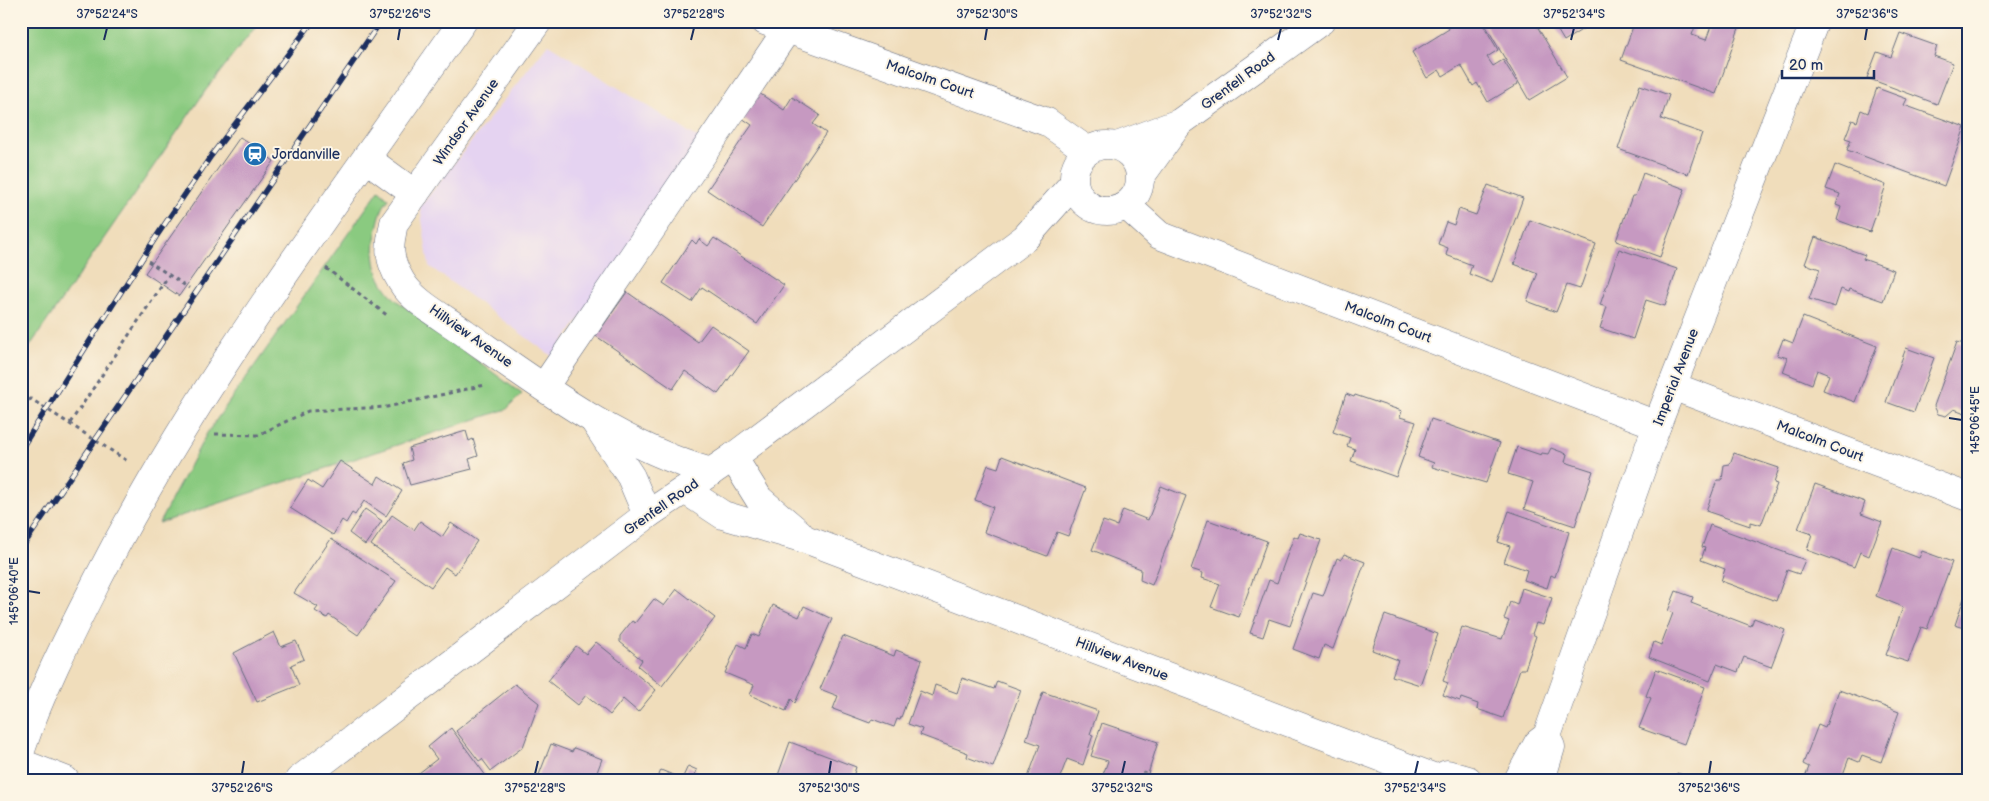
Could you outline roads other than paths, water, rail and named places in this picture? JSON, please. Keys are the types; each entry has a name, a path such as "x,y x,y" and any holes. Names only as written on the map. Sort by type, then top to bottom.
{"street":[{"path":"65,780 28,765 58,656 130,516 182,426 463,21"},
{"name":"Windsor Avenue","path":"394,223 538,21"},
{"name":"Grenfell Road","path":"1117,146 1179,123 1321,21"},
{"name":"Imperial Avenue","path":"1518,780 1538,743 1547,736 1657,425 1815,21"},
{"path":"535,381 782,24"},
{"name":"Malcolm Court","path":"782,24 1047,122 1088,151"},
{"name":"Grenfell Road","path":"1140,176 1179,123"},
{"path":"1117,146 1133,157 1138,166 1140,176 1139,187 1127,206 1110,212 1091,208 1083,202 1074,183 1077,165 1088,151 1097,147 1117,146"},
{"path":"366,159 415,194"},
{"name":"Grenfell Road","path":"300,780 648,515 722,465 1025,238 1074,183"},
{"name":"Malcolm Court","path":"1127,206 1159,235 1657,425"},
{"name":"Grenfell Road","path":"1025,238 1091,208"},
{"name":"Hillview Avenue","path":"394,223 388,251 401,281 420,300 595,422 681,464 722,465 806,539"},
{"name":"Malcolm Court","path":"1672,386 1968,496"},
{"name":"Hillview Avenue","path":"595,422 631,478 648,515"},
{"name":"Hillview Avenue","path":"685,490 723,515 806,539 1440,779 1447,774 1468,780"},
{"name":"Imperial Avenue","path":"1542,780 1551,747 1547,736"}],"railway":[{"path":"21,449 156,237 211,156 313,21"},
{"path":"21,549 381,21"}],"place":[{"name":"Jordanville","path":"255,154"}]}
